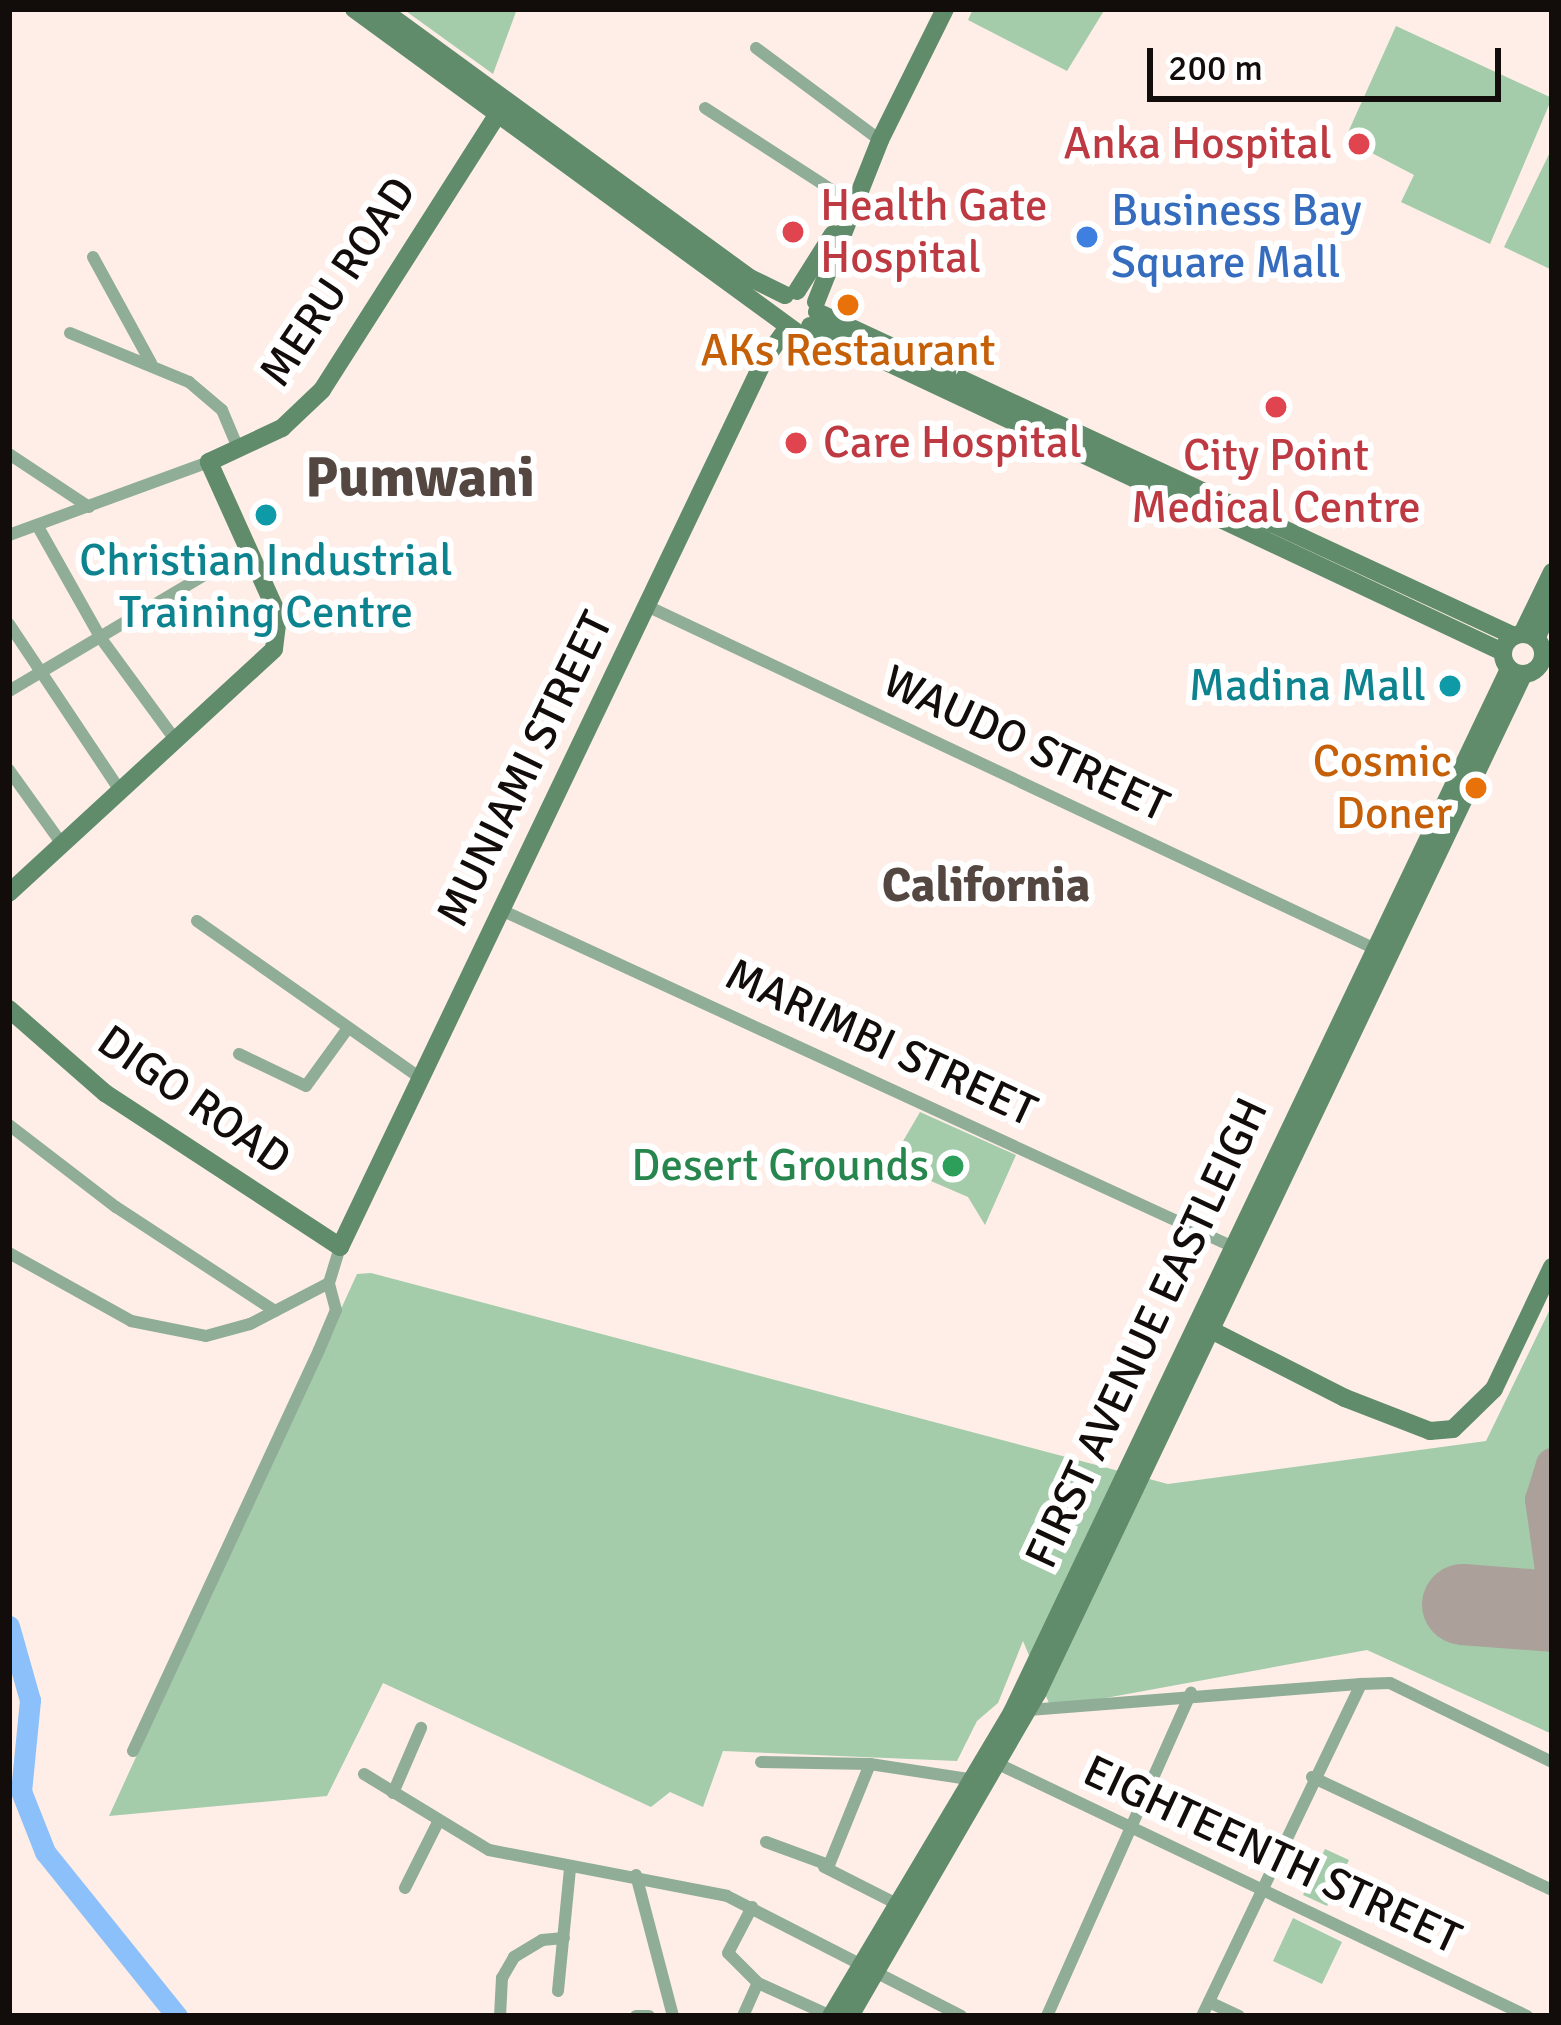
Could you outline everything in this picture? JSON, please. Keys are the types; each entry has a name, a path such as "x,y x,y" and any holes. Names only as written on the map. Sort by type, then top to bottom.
{"main road":[{"path":"354,9 783,324"},
{"path":"381,9 750,278 791,293 814,313 1150,492 1529,656"},
{"path":"814,313 852,203 945,9"},
{"name":"MERU ROAD","path":"209,462 282,428 322,390 499,112"},
{"path":"783,324 791,293 852,203"},
{"path":"783,324 814,313 1159,471 1529,656"},
{"name":"MUNIAMI STREET","path":"340,1247 783,324"},
{"path":"9,893 260,668 274,649 278,615 209,462"},
{"path":"1150,492 1159,471"},
{"path":"1529,656 1552,572"},
{"path":"1529,656 1552,605"},
{"name":"FIRST AVENUE EASTLEIGH","path":"850,2016 899,1905 975,1780 993,1762 1229,1245 1372,948 1529,656"},
{"name":"FIRST AVENUE EASTLEIGH","path":"831,2016 872,1967 993,1762 1029,1710 1529,656"},
{"name":"DIGO ROAD","path":"9,1009 163,1134 340,1247"},
{"path":"1207,1328 1345,1398 1430,1431 1453,1430 1494,1389 1552,1268"}],"street":[{"path":"756,48 880,140"},
{"path":"705,108 852,203"},
{"path":"93,257 151,363"},
{"path":"70,333 98,350 151,363 210,397 238,448"},
{"path":"9,454 89,507"},
{"name":"MERU ROAD","path":"9,535 209,462"},
{"path":"37,525 100,637 176,741"},
{"path":"9,691 248,549"},
{"name":"WAUDO STREET","path":"647,606 1372,948"},
{"path":"9,624 37,674 121,792"},
{"path":"9,770 62,844"},
{"name":"MARIMBI STREET","path":"501,910 1229,1245"},
{"path":"197,921 419,1077"},
{"path":"239,1054 306,1086 348,1028"},
{"path":"9,1125 116,1207 275,1311"},
{"path":"134,1751 328,1330 336,1310 329,1283 340,1247"},
{"path":"9,1253 166,1332 206,1336 275,1311 329,1283"},
{"path":"1029,1710 1379,1679 1552,1762"},
{"path":"1202,2016 1360,1684"},
{"path":"1047,2016 1191,1693"},
{"path":"393,1793 421,1728"},
{"path":"760,1762 870,1764 975,1780"},
{"name":"EIGHTEENTH STREET","path":"993,1762 1527,2016"},
{"path":"824,1867 870,1764"},
{"path":"364,1774 437,1824 489,1850 570,1868 683,1882 752,1907 961,2016"},
{"path":"1312,1777 1552,1890"},
{"path":"405,1888 437,1824"},
{"path":"766,1842 899,1905"},
{"path":"558,1991 570,1868"},
{"path":"636,1875 673,2016"},
{"path":"752,1907 728,1957 758,1983 831,2016"},
{"path":"500,2016 502,1978 514,1957 564,1938"},
{"path":"743,2016 758,1983"},
{"path":"1209,2002 1239,2016"},
{"path":"636,2016 649,2016"}],"green space":[{"path":"403,9 517,9 493,74"},
{"path":"973,9 1105,9 1067,71 968,20"},
{"path":"1396,26 1552,98 1490,244 1401,202 1414,175 1345,139"},
{"path":"1552,148 1552,270 1504,247"},
{"name":"Desert Grounds","path":"920,1112 1016,1155 985,1225 968,1197 910,1172 904,1184 892,1160"},
{"path":"371,1273 1168,1484 1486,1441 1552,1305 1552,1734 1367,1650 1051,1708 1023,1641 998,1703 977,1721 957,1761 723,1751 703,1807 670,1792 651,1807 383,1683 327,1796 109,1816 357,1274"},
{"path":"1325,1849 1349,1860 1327,1906 1303,1895"},
{"path":"1293,1918 1342,1942 1322,1984 1273,1961"}],"waterway":[{"path":"9,1626 30,1700 21,1791 45,1852 177,2016"}],"taxiway":[{"path":"1552,1464 1541,1499 1552,1577"}],"runway":[{"path":"1462,1604 1552,1611"}],"place":[{"name":"Anka Hospital","path":"1359,144"},
{"name":"Health Gate Hospital","path":"793,232"},
{"name":"Business Bay Square Mall","path":"1087,237"},
{"name":"AKs Restaurant","path":"848,305"},
{"name":"City Point Medical Centre","path":"1276,407"},
{"name":"Care Hospital","path":"796,443"},
{"name":"Christian Industrial Training Centre","path":"266,515"},
{"name":"Madina Mall","path":"1450,686"},
{"name":"Cosmic Doner","path":"1476,788"},
{"name":"Desert Grounds","path":"953,1166"}],"district":[{"name":"Pumwani","path":"420,478"},
{"name":"California","path":"986,886"}]}
